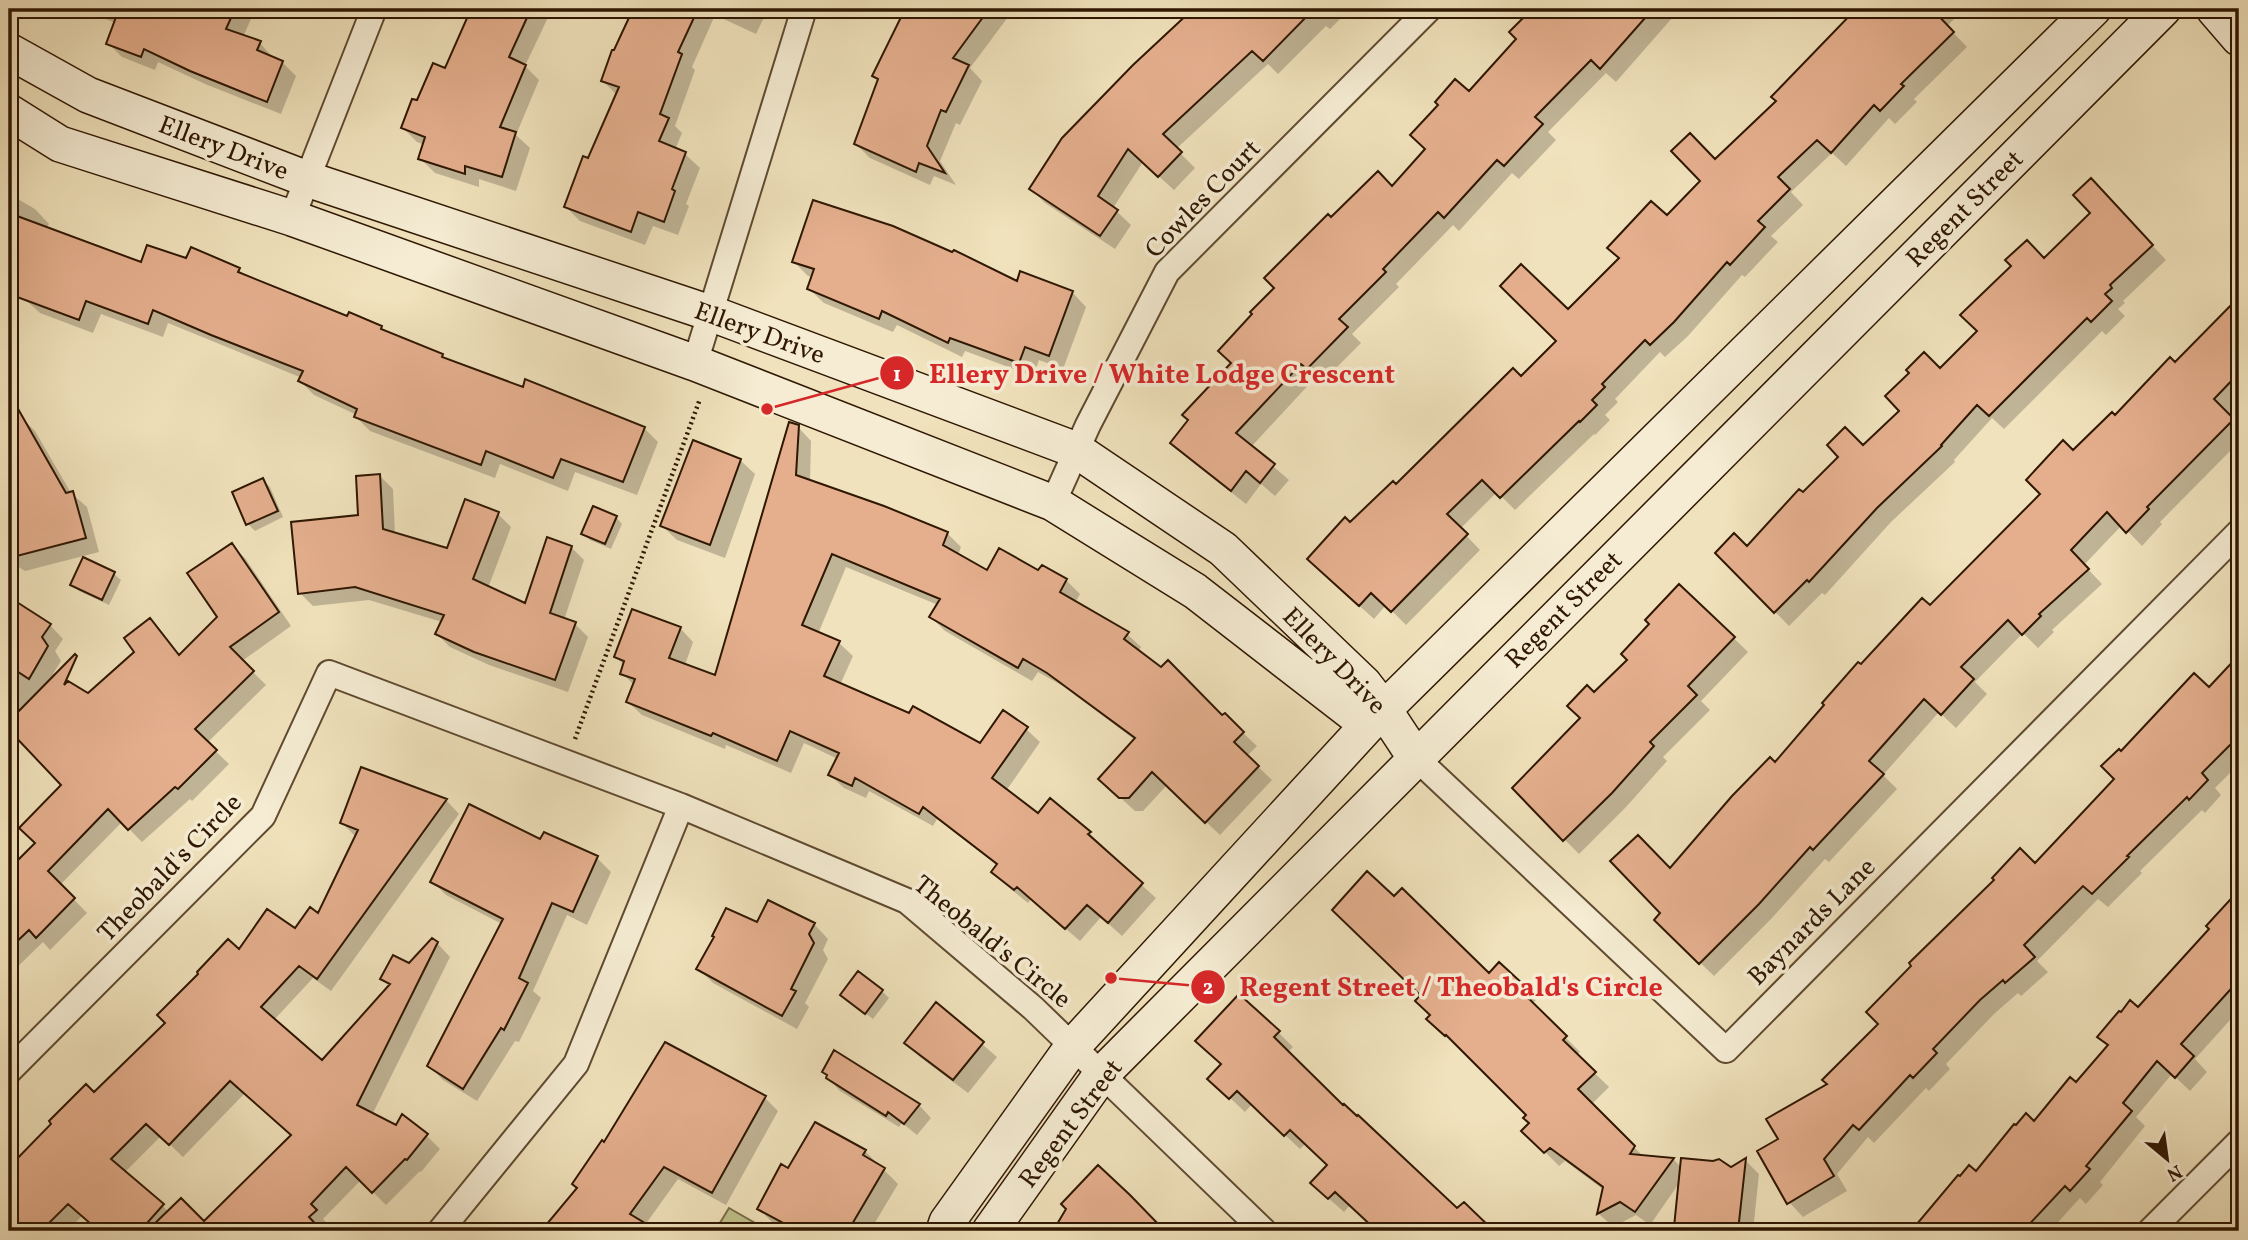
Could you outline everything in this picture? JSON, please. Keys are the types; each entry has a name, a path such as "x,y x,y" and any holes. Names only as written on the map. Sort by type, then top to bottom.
{"street":[{"path":"292,218 374,9"},
{"path":"703,366 710,313 804,9"},
{"name":"Cowles Court","path":"1053,503 1076,450 1167,272 1429,9"},
{"name":"Regent Street","path":"944,1231 947,1222 1073,1046 1376,718 2093,9"},
{"name":"Regent Street","path":"990,1231 1101,1075 2162,9"},
{"path":"2214,9 2239,38"},
{"name":"Ellery Drive","path":"9,51 88,95 307,179 710,313 1076,450 1223,549 1348,668 1376,718"},
{"name":"Ellery Drive","path":"9,113 60,144 292,218 703,366 1053,503 1195,591 1376,718 1415,757"},
{"name":"Baynards Lane","path":"1415,757 1726,1049 2239,532"},
{"name":"Theobald's Circle","path":"9,1071 263,816 329,673 681,806 907,901 1033,1009 1101,1075"},
{"path":"440,1231 576,1064 681,806"},
{"path":"1101,1075 1264,1231"},
{"path":"2150,1231 2239,1142"}],"path":[{"path":"566,763 703,366"}],"green space":[{"path":"729,1208 769,1231 715,1231"}],"building":[{"path":"119,9 235,9 226,29 261,41 257,50 283,61 267,102 144,49 141,57 106,44"},
{"path":"471,9 531,9 509,57 526,65 500,127 516,132 502,177 465,166 465,174 418,159 425,137 401,128 412,99 417,100 433,63 445,68"},
{"path":"633,9 698,9 678,52 682,54 660,114 669,118 659,141 686,152 672,189 675,191 664,222 638,212 631,232 564,207 583,156 588,158 619,87 601,81 612,50"},
{"path":"905,9 989,9 953,58 969,65 946,112 941,110 927,146 945,173 919,163 916,172 854,144 878,79 872,76"},
{"path":"1193,9 1314,9 1263,61 1252,51 1163,134 1182,152 1158,177 1128,149 1098,196 1118,210 1100,236 1029,189 1062,138 1133,65"},
{"path":"1532,9 1653,9 1600,69 1591,60 1535,117 1543,124 1504,166 1497,160 1444,218 1438,212 1383,269 1386,272 1339,319 1348,327 1307,369 1301,364 1236,433 1275,464 1260,483 1246,471 1231,491 1170,443 1188,420 1182,415 1231,363 1218,351 1274,288 1264,278 1328,214 1331,217 1378,171 1392,186 1425,149 1410,135 1438,105 1435,102 1455,79 1469,91 1516,39 1509,32"},
{"path":"1856,9 1932,9 1954,32 1901,84 1904,86 1880,111 1874,105 1831,153 1817,140 1778,177 1790,189 1758,221 1765,227 1730,265 1727,262 1674,322 1650,345 1645,340 1602,384 1605,387 1592,400 1597,405 1580,422 1500,498 1482,480 1447,514 1468,534 1391,612 1371,593 1359,606 1307,559 1345,517 1350,522 1393,481 1396,484 1513,368 1521,376 1556,341 1500,286 1521,264 1568,309 1619,258 1607,248 1651,201 1667,215 1700,181 1671,151 1690,133 1715,159 1776,101 1771,97"},
{"path":"2091,178 2153,245 2110,285 2112,288 2105,294 2112,301 2091,322 2087,318 1989,416 1977,405 1942,446 1877,508 1809,582 1807,580 1774,613 1715,553 1734,533 1747,546 1799,489 1803,492 1838,457 1827,445 1845,427 1863,445 1899,411 1885,396 1909,373 1906,370 1924,352 1940,368 1977,331 1960,315 2011,266 2005,260 2027,240 2044,258 2090,213 2073,195"},
{"path":"813,200 893,226 952,252 954,250 1017,281 1020,271 1073,291 1049,356 1025,347 1019,363 950,338 948,343 882,311 879,319 807,289 814,269 792,262"},
{"path":"9,213 141,262 147,245 186,258 191,247 240,268 238,272 347,316 349,312 382,326 381,329 443,354 442,357 523,387 525,379 645,427 623,482 561,459 553,478 486,451 481,465 354,417 357,409 298,381 303,371 153,310 148,324 86,301 79,320 9,294"},
{"path":"2239,297 2239,373 2214,399 2234,419 2147,507 2149,509 2126,533 2107,512 2071,550 2089,569 2039,614 2041,616 2022,635 2008,620 1961,667 1974,679 1941,715 1924,699 1869,761 1884,774 1813,850 1810,847 1759,904 1699,964 1654,920 1660,913 1610,861 1638,835 1670,868 1732,796 1770,757 1775,762 1858,662 1861,664 1922,598 1930,605 2040,494 2026,480 2063,440 2073,450 2112,412 2115,415 2170,357 2175,362"},
{"path":"9,393 66,493 73,491 86,538 9,558"},
{"path":"789,422 799,425 796,475 948,532 943,545 987,570 999,548 1038,570 1042,565 1067,579 1060,592 1129,632 1124,639 1161,667 1168,660 1222,715 1225,713 1244,732 1234,742 1259,766 1205,823 1152,772 1129,798 1119,798 1098,779 1135,738 1047,673 1023,659 1018,668 929,617 940,599 832,554 802,625 840,641 824,676 909,713 913,706 980,743 1003,710 1028,727 992,778 1038,813 1050,798 1091,832 1088,834 1143,883 1108,923 1087,905 1065,929 1017,887 1014,890 991,872 997,864 923,807 919,814 855,778 852,786 828,775 839,753 790,731 777,761 713,733 711,736 626,702 635,679 620,674 624,661 614,657 632,609 681,627 669,658 715,675"},
{"path":"693,440 741,459 710,545 660,526"},
{"path":"380,474 383,529 447,548 465,499 499,512 473,579 525,603 547,537 572,546 550,613 576,622 555,680 474,652 435,634 444,615 355,587 298,594 291,522 358,515 356,476"},
{"path":"263,478 278,511 246,525 232,492"},
{"path":"593,506 617,516 605,544 581,534"},
{"path":"232,543 279,612 230,647 254,671 195,729 217,750 178,789 175,787 128,830 108,809 48,871 75,898 36,938 29,930 9,949 9,869 35,843 19,828 61,785 9,730 9,721 75,654 77,656 64,685 68,681 88,693 134,652 124,638 150,618 179,655 217,617 187,573"},
{"path":"83,557 115,572 102,600 70,585"},
{"path":"1679,584 1735,637 1688,686 1697,695 1650,742 1654,746 1612,793 1563,841 1512,788 1580,718 1567,706 1587,685 1594,692 1627,660 1621,654 1649,624 1645,620"},
{"path":"9,597 51,624 42,637 48,646 29,679 9,666"},
{"path":"2239,655 2239,736 2202,773 2208,780 2189,800 2187,797 2092,894 2083,886 2024,945 2035,957 1980,1000 1933,1049 1937,1053 1913,1078 1910,1075 1859,1130 1853,1125 1824,1159 1834,1176 1787,1204 1757,1151 1778,1139 1766,1119 1827,1084 1822,1080 1878,1024 1866,1012 1911,966 1909,963 1994,880 1992,878 2020,848 2035,863 2114,779 2101,766 2119,749 2121,751 2194,673 2209,687"},
{"path":"361,767 447,799 317,979 299,966 261,1007 322,1060 390,984 380,979 393,955 409,963 432,938 438,942 357,1105 396,1125 402,1114 428,1134 407,1160 372,1193 346,1167 311,1204 317,1210 309,1217 322,1231 147,1231 181,1198 204,1221 291,1135 230,1081 169,1145 146,1124 111,1159 164,1204 140,1231 99,1231 68,1204 41,1231 9,1231 9,1167 51,1124 49,1121 86,1084 94,1092 165,1023 157,1015 228,939 239,949 267,909 295,928 310,907 318,913 358,830 340,823"},
{"path":"469,804 540,839 544,832 598,856 573,912 552,903 519,978 528,983 504,1030 501,1028 463,1089 427,1066 503,919 430,882"},
{"path":"1367,871 1394,896 1402,888 1489,973 1499,962 1523,984 1519,989 1567,1036 1563,1040 1596,1072 1578,1089 1635,1146 1630,1154 1674,1158 1635,1212 1620,1202 1597,1214 1603,1187 1550,1148 1544,1153 1521,1131 1529,1123 1523,1118 1526,1115 1446,1035 1426,1019 1430,1015 1415,1001 1420,995 1332,910"},
{"path":"2239,890 2239,980 2181,1044 2194,1056 2175,1078 2157,1061 2123,1103 2132,1111 2086,1166 2090,1169 2070,1191 2065,1186 2023,1231 1911,1231 1958,1175 1969,1165 1976,1171 2026,1113 2034,1121 2070,1077 2076,1082 2108,1045 2097,1037 2119,1011 2121,1012 2130,1000 2138,1007 2209,929 2206,926"},
{"path":"768,900 815,923 809,934 814,943 791,989 796,991 782,1016 696,969 726,908 757,922"},
{"path":"858,971 883,990 865,1014 840,995"},
{"path":"1239,994 1280,1031 1274,1037 1343,1105 1358,1115 1457,1208 1464,1202 1494,1231 1377,1231 1335,1192 1328,1199 1310,1183 1327,1165 1290,1130 1284,1136 1237,1091 1229,1099 1207,1079 1221,1064 1195,1041"},
{"path":"936,1002 984,1042 953,1080 904,1043"},
{"path":"665,1042 766,1096 712,1193 664,1167 630,1214 658,1231 541,1231 577,1188 572,1184 602,1140 604,1142"},
{"path":"834,1050 920,1104 904,1124 888,1112 886,1116 826,1078 827,1075 822,1072"},
{"path":"815,1122 866,1150 863,1155 885,1168 848,1231 798,1231 757,1209 781,1164 788,1168"},
{"path":"1681,1158 1713,1161 1719,1159 1731,1167 1746,1158 1738,1231 1696,1231 1674,1227"},
{"path":"1098,1165 1165,1231 1053,1231 1066,1209 1061,1204"}],"place":[{"name":"Ellery Drive / White Lodge Crescent","path":"767,409"},
{"name":"Regent Street / Theobald's Circle","path":"1111,978"}]}
